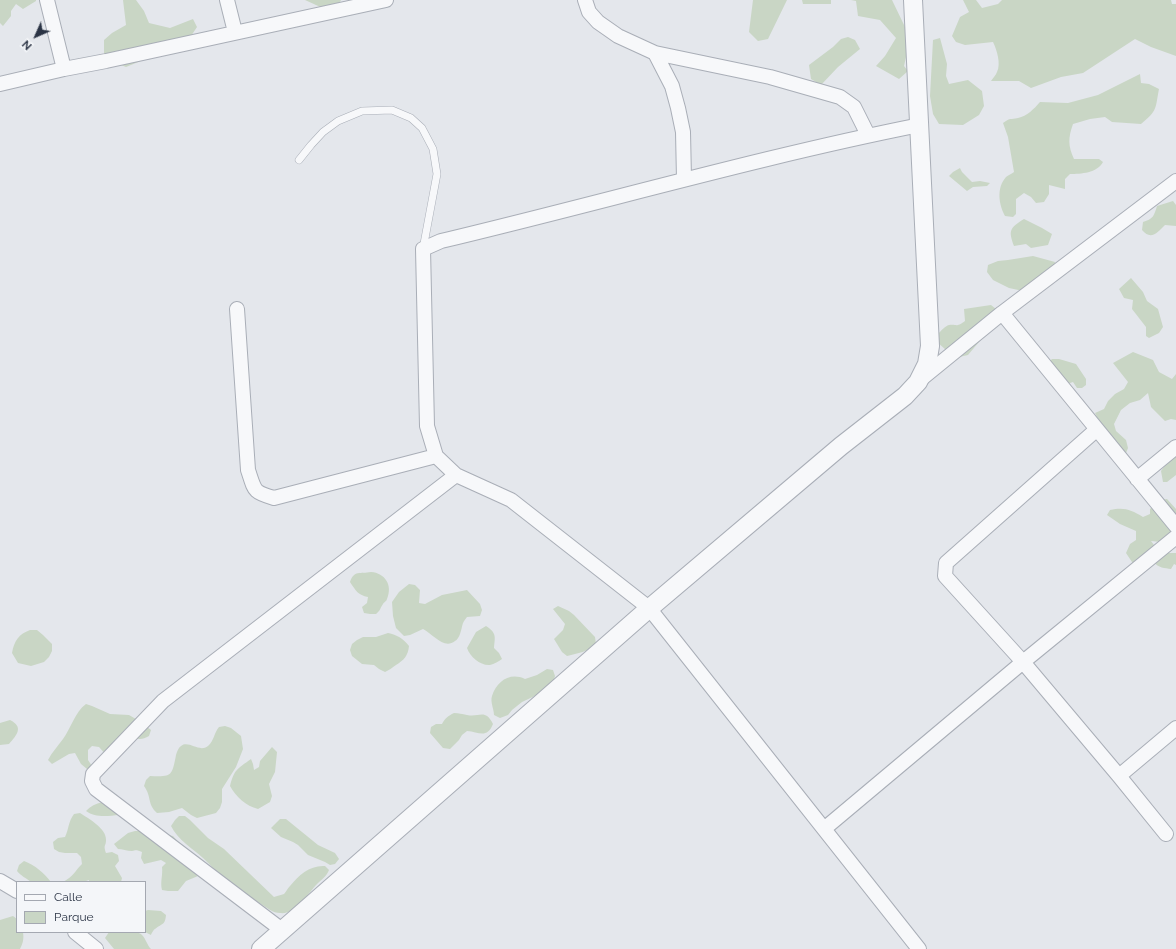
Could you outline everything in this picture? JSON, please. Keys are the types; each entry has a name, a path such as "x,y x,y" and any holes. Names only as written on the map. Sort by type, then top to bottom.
{"street":[{"path":"47,0 64,69"},
{"path":"227,0 235,32"},
{"path":"0,84 386,0"},
{"path":"585,0 589,12 598,22 618,36 655,53 770,77 840,97 854,107 868,135"},
{"path":"913,0 930,346 927,364 918,382"},
{"path":"655,53 672,86 678,108 683,132 684,179"},
{"path":"919,949 649,608 511,500 456,475 436,456 427,426 423,249 441,241 684,179 868,135 920,125"},
{"path":"260,949 649,608 841,446 905,396 918,382 1002,313 1176,181"},
{"path":"237,309 248,470 253,487 260,494 274,498 436,456"},
{"path":"1002,313 1096,430 1176,526"},
{"path":"1096,430 946,563 946,576 1023,662 1166,834"},
{"path":"1137,479 1176,447"},
{"path":"282,930 96,789 92,781 94,774 163,702 456,475"},
{"path":"824,829 1023,662 1176,537"},
{"path":"1119,776 1176,728"},
{"path":"0,881 16,890"},
{"path":"76,933 96,949"}],"lane":[{"path":"299,160 323,132 338,121 362,111 392,110 411,118 422,128 433,149 437,174 423,249"}],"green space":[{"path":"0,0 36,1 23,9 16,4 11,11 11,16 3,26 0,23"},
{"path":"123,0 136,0 144,11 149,23 170,28 193,19 197,27 187,42 126,67 104,58 104,40 112,33 126,25"},
{"path":"305,0 341,0 339,4 327,10"},
{"path":"753,0 787,0 768,39 758,41 749,32"},
{"path":"802,0 831,0 831,4 803,4"},
{"path":"851,0 892,0 910,40 904,66 908,71 899,79 876,66 885,56 896,38 880,20 858,16 856,1"},
{"path":"963,0 976,0 982,8 998,4 1002,0 1171,0 1172,4 1176,4 1176,56 1151,47 1135,39 1083,73 1061,77 1031,88 1019,81 991,81 997,73 999,65 993,42 965,45 956,42 952,36 960,17 969,12"},
{"path":"848,37 855,40 860,49 838,67 821,85 811,79 809,65 841,39"},
{"path":"940,38 947,64 946,76 949,84 968,80 982,91 984,106 979,115 963,125 939,124 933,114 930,96 933,40"},
{"path":"1140,74 1141,83 1149,84 1159,89 1153,112 1141,124 1112,122 1105,117 1090,119 1073,124 1069,142 1074,159 1099,159 1103,162 1093,171 1070,174 1065,179 1065,189 1049,185 1049,194 1044,202 1036,203 1031,197 1024,193 1016,199 1016,214 1013,217 1005,216 1000,202 1001,186 1006,177 1014,172 1008,137 1003,123 1009,119 1024,116 1033,110 1040,102 1068,103 1098,95"},
{"path":"960,168 972,182 980,181 990,183 987,186 973,187 967,191 949,176"},
{"path":"1173,201 1176,205 1176,226 1165,225 1154,234 1148,235 1145,233 1142,230 1143,222 1153,217 1157,206"},
{"path":"1024,219 1052,234 1048,245 1031,248 1026,244 1014,246 1011,236 1013,227"},
{"path":"1033,256 1055,262 1050,282 1023,291 1009,288 993,280 987,272 988,265 998,261"},
{"path":"1131,278 1143,292 1147,301 1158,309 1163,327 1159,333 1149,338 1146,336 1146,327 1132,309 1133,300 1124,298 1119,289"},
{"path":"991,305 996,309 984,336 968,355 955,358 937,342 938,334 945,327 949,325 958,325 965,321 964,309"},
{"path":"1133,352 1153,360 1159,372 1172,379 1176,374 1176,420 1171,419 1165,421 1151,407 1148,393 1140,400 1130,403 1121,410 1114,424 1116,431 1126,440 1128,448 1126,453 1121,454 1104,431 1095,413 1104,409 1108,401 1115,394 1124,389 1128,382 1113,363"},
{"path":"1052,359 1059,359 1076,364 1086,379 1086,385 1082,388 1077,388 1073,382 1064,385 1047,364"},
{"path":"1176,456 1176,475 1167,482 1163,482 1161,471 1166,464"},
{"path":"1167,499 1176,509 1176,547 1161,542 1151,541 1155,550 1166,553 1176,553 1176,565 1174,564 1171,569 1160,567 1154,562 1134,565 1126,553 1130,544 1136,540 1136,531 1120,524 1107,515 1110,510 1124,509 1143,517 1150,514 1150,509 1160,500"},
{"path":"371,572 384,577 389,589 387,600 376,614 364,613 362,607 367,603 368,597 358,592 350,582 356,574"},
{"path":"409,584 415,585 420,590 419,603 425,604 442,595 467,590 480,604 482,610 480,616 467,617 463,623 459,637 456,641 451,643 447,644 439,640 423,629 404,636 396,628 392,602 399,592"},
{"path":"558,606 574,615 595,637 596,644 593,647 586,651 567,656 562,652 554,639 563,630 565,624 553,609"},
{"path":"486,626 494,633 494,648 502,659 490,665 483,664 476,660 467,648 476,632"},
{"path":"30,630 37,630 52,644 52,651 49,657 44,662 31,666 18,663 12,653 18,638"},
{"path":"388,633 400,637 409,646 405,657 390,669 385,672 374,665 362,664 352,656 350,650 352,644 357,640 363,637 376,637"},
{"path":"547,669 553,670 555,676 553,683 539,694 522,702 508,715 500,718 494,715 492,696 497,686 501,682 509,677 519,677 525,679 537,675"},
{"path":"86,704 110,714 129,715 151,730 149,736 140,739 130,736 107,756 99,747 92,746 88,750 88,760 92,766 87,769 81,764 75,753 69,754 52,764 48,760 66,735 79,711"},
{"path":"454,713 471,716 484,715 490,719 493,724 488,732 482,734 467,731 450,749 443,748 430,733 431,727 436,724 442,724 447,717"},
{"path":"10,720 17,725 17,734 9,744 0,745 0,723"},
{"path":"225,726 231,728 241,736 243,749 236,767 222,789 222,802 220,808 216,813 197,818 182,808 169,812 157,813 152,807 144,786 146,780 150,776 163,776 170,774 177,751 181,746 187,744 205,748 212,742 219,727"},
{"path":"272,747 277,752 275,772 269,784 272,796 270,802 258,809 249,806 235,794 230,786 233,776 239,768 251,759 254,770 259,767 260,761"},
{"path":"121,800 137,812 134,826 119,815 97,816 86,811 98,803"},
{"path":"80,813 96,824 103,832 106,840 106,853 112,852 118,855 119,861 115,866 122,878 121,881 65,881 72,876 82,864 81,857 77,853 59,852 54,849 53,842 58,838 65,837 74,814"},
{"path":"179,816 185,816 190,820 208,838 224,849 274,897 284,894 297,878 314,867 325,866 329,870 301,903 291,911 286,913 275,912 235,888 181,840 171,826"},
{"path":"280,819 286,819 318,845 335,853 339,859 335,864 330,865 308,855 298,845 281,837 271,828"},
{"path":"135,831 148,831 173,836 182,846 199,857 202,864 198,876 186,881 178,891 162,890 162,867 166,863 161,860 144,864 141,858 142,852 137,850 130,851 118,849 114,844 128,833"},
{"path":"24,861 32,865 50,881 30,881 17,871 19,865"},
{"path":"146,911 161,911 166,915 165,921 162,925 155,929 151,935 146,932"},
{"path":"13,916 16,918 16,933 23,933 22,945 20,949 0,949 0,920"},
{"path":"108,933 140,933 151,949 114,949 105,938"}]}
